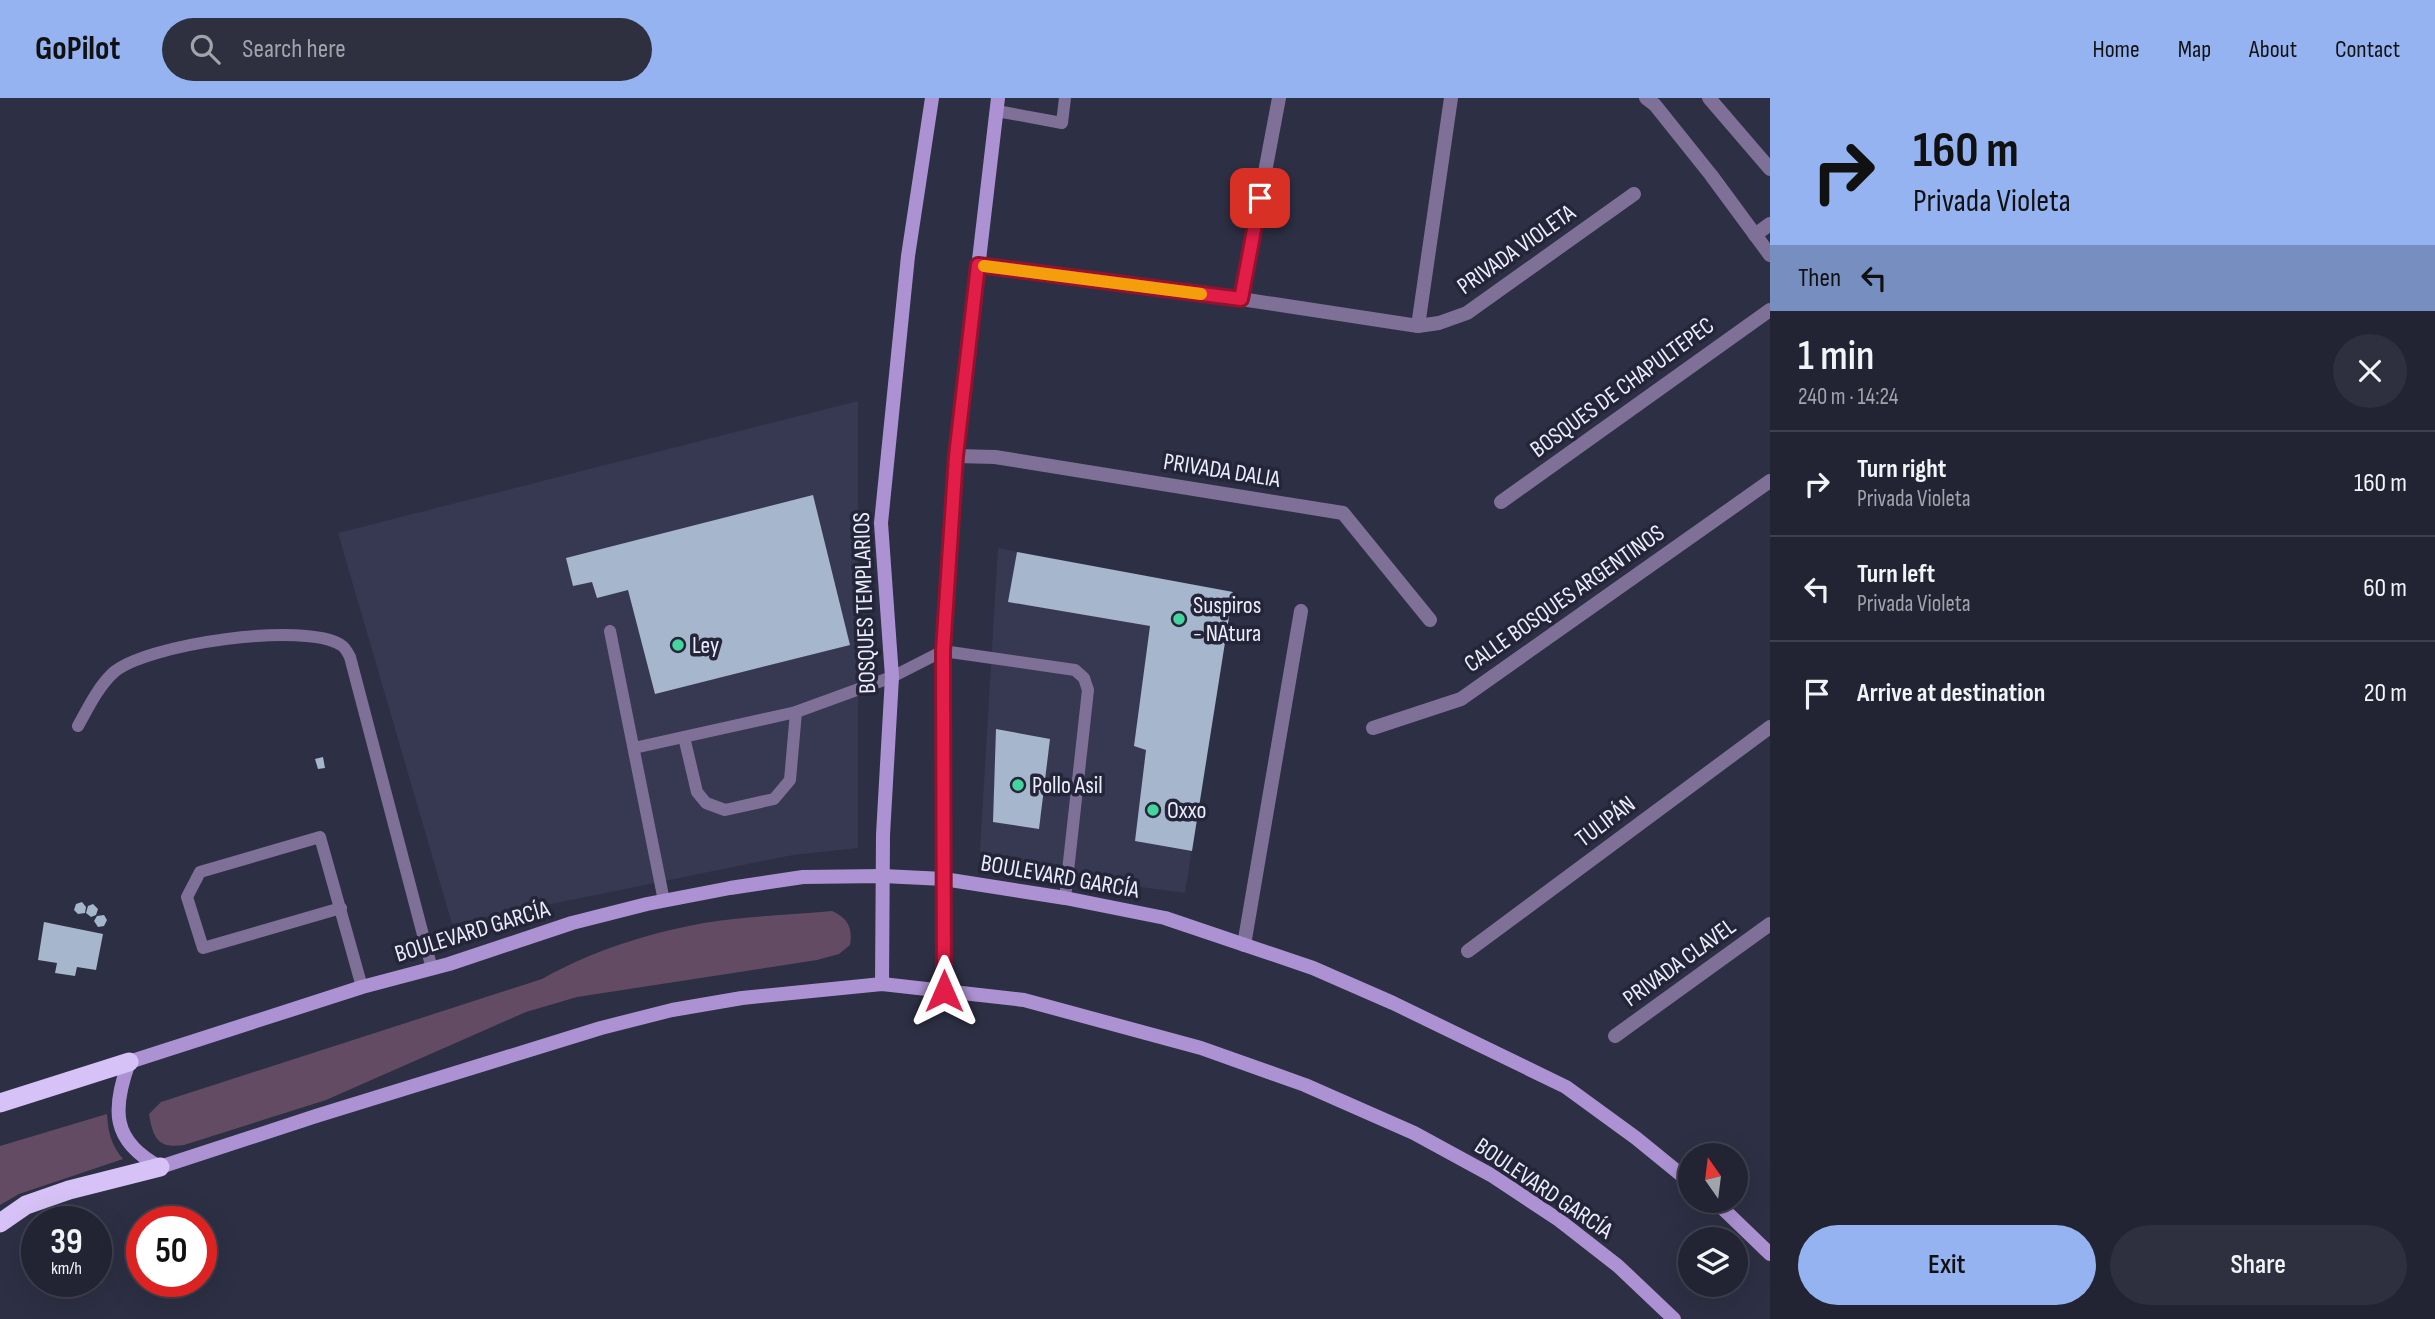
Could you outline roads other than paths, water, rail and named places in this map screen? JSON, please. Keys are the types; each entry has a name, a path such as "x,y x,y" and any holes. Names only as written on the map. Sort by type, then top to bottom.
{"highway":[{"path":"0,1103 129,1062"},
{"path":"0,1223 26,1206 69,1190 160,1167"}],"main road":[{"name":"BOSQUES TEMPLARIOS","path":"882,984 883,835 892,677 881,523 908,256 932,98"},
{"path":"944,991 943,651 956,456 997,104"},
{"name":"BOULEVARD GARCÍA","path":"129,1062 572,923 664,901 803,877 884,876 944,879 1065,898 1166,918 1313,968 1393,1003 1566,1087 1678,1172"},
{"name":"BOULEVARD GARCÍA","path":"160,1167 601,1028 672,1010 742,998 882,984 1024,1000 1201,1048 1305,1086 1402,1128 1491,1175 1559,1220 1618,1266 1674,1319"},
{"path":"129,1062 118,1092 117,1114 127,1140 138,1154 160,1167"},
{"path":"1727,1213 1770,1254"}],"street":[{"path":"1241,299 1279,98"},
{"name":"PRIVADA VIOLETA","path":"1418,327 1451,98"},
{"path":"1646,98 1655,105 1711,175 1770,255"},
{"path":"1709,98 1770,169"},
{"name":"PRIVADA VIOLETA","path":"978,265 1241,299 1418,327 1467,313 1634,194"},
{"path":"1755,235 1770,224"},
{"name":"BOSQUES DE CHAPULTEPEC","path":"1501,502 1770,310"},
{"name":"PRIVADA DALIA","path":"956,456 995,457 1343,513 1430,620"},
{"name":"CALLE BOSQUES ARGENTINOS","path":"1373,728 1461,699 1770,481"},
{"path":"1244,945 1301,611"},
{"name":"TULIPÁN","path":"1468,951 1770,727"},
{"name":"PRIVADA CLAVEL","path":"1615,1036 1770,924"}],"lane":[{"path":"997,104 1062,123 1065,98"},
{"path":"610,631 664,901"},
{"path":"78,726 93,699 114,672 140,657 250,635 321,638 342,645 350,657 432,969"},
{"path":"634,748 796,712 892,677 943,651 1075,670 1084,678 1088,690 1065,898"},
{"path":"684,737 697,792 706,803 725,810 774,799 790,780 796,712"},
{"path":"341,908 203,948 187,897 200,873 320,837 341,908 362,987"}],"place":[{"name":"Suspiros - NAtura","path":"1179,619"},
{"name":"Ley","path":"678,645"},
{"name":"Pollo Asil","path":"1018,785"},
{"name":"Oxxo","path":"1153,810"}]}
